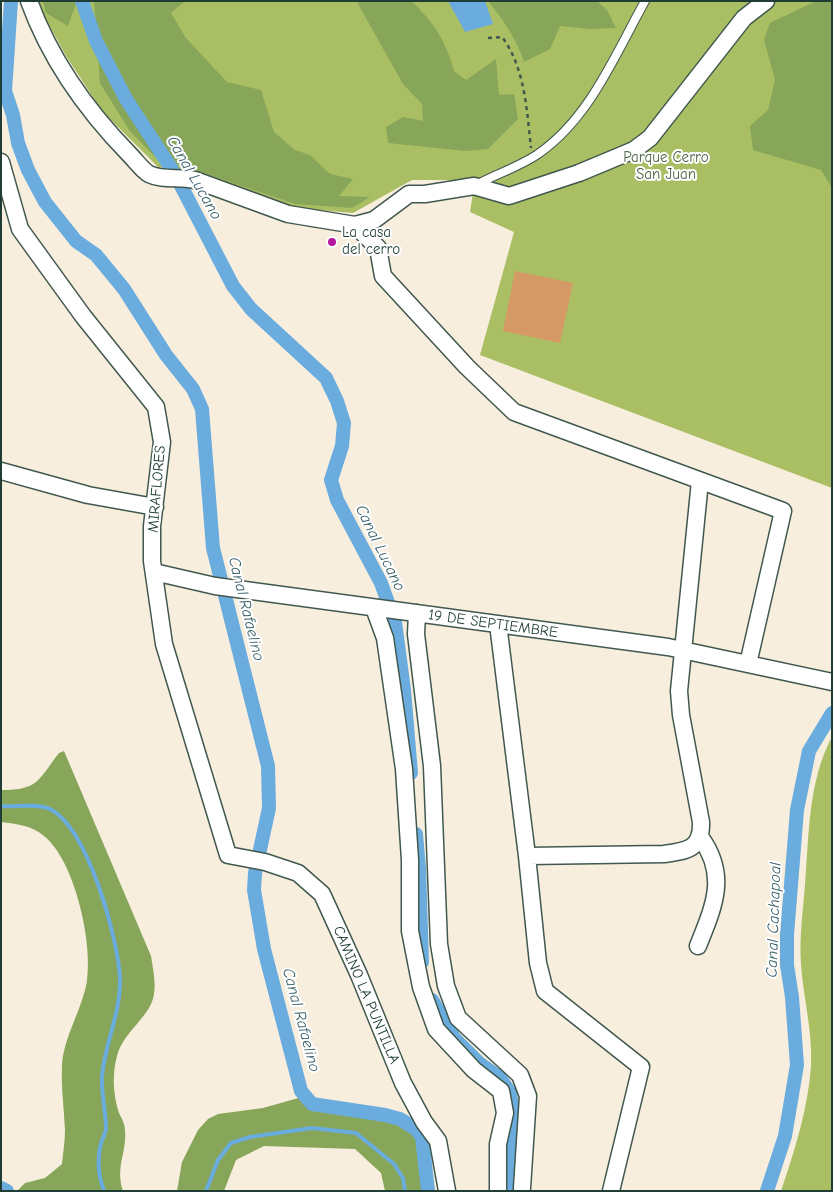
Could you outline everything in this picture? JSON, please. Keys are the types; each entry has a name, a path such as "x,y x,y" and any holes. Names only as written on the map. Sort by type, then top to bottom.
{"street":[{"path":"30,1 46,38 75,88 103,127 148,174 164,178 183,177 288,214 355,225 374,220 409,194 425,194 474,186 509,196 578,173 634,150 650,138 744,18 766,1"},
{"name":"MIRAFLORES","path":"1,162 20,229 83,316 156,407 162,442 152,526 154,572 164,644 228,855"},
{"path":"355,225 378,248 383,276 467,367 514,412 784,511 748,664"},
{"path":"1,471 88,495 155,507"},
{"path":"698,946 715,900 716,866 712,853 701,838 701,822 679,691 700,481"},
{"name":"19 DE SEPTIEMBRE","path":"154,572 234,589 684,651 832,682"},
{"path":"378,608 385,638 404,769 410,860 410,930 421,987 436,1029 474,1070 501,1091 506,1112 498,1144 498,1191"},
{"path":"417,613 416,634 432,766 439,944 446,986 458,1018 520,1076 528,1096 522,1188"},
{"path":"498,624 527,856 538,963 545,991 606,1042 641,1068 611,1191"},
{"path":"527,856 664,854 683,851 694,846 701,838"},
{"name":"CAMINO LA PUNTILLA","path":"228,855 265,862 298,873 322,894 359,975 404,1083 424,1122 438,1140 447,1191"}],"lane":[{"path":"474,186 532,157 575,123 594,94 645,1"}],"path":[{"path":"488,38 502,37 516,64 526,103 532,157"}],"green space":[{"name":"Parque Cerro San Juan","path":"36,1 832,1 832,488 480,355 514,232 470,212 474,186 456,180 412,180 353,213 294,208 190,171 158,167 102,111 66,56"},
{"path":"43,1 77,1 68,26 46,13"},
{"path":"94,1 185,1 171,13 186,38 227,82 261,90 274,132 295,150 310,155 330,174 353,179 339,196 370,197 352,208 295,204 154,156 129,130 100,83"},
{"path":"359,1 412,1 443,41 454,71 466,80 496,59 499,95 514,94 518,119 488,149 466,151 388,143 386,127 403,117 423,121 422,104 403,84 358,4"},
{"path":"488,1 597,1 607,10 616,28 590,29 560,26 550,49 524,62 509,30"},
{"path":"816,1 832,1 832,188 821,170 753,150 750,126 768,110 775,80 764,40 770,23"},
{"path":"832,737 832,1191 781,1191 800,1129 811,1066 809,1027 800,944 811,809 818,772"},
{"path":"64,751 151,956 154,975 155,989 152,1002 120,1047 114,1070 115,1099 125,1128 120,1174 123,1191 17,1191 25,1183 45,1178 62,1164 65,1130 62,1089 63,1054 85,992 88,965 84,925 73,883 65,864 55,848 39,832 13,823 1,822 1,790 23,788 36,782 59,753"},
{"path":"302,1097 309,1104 385,1117 413,1129 420,1141 422,1177 425,1191 385,1191 381,1173 355,1149 264,1146 236,1160 224,1191 177,1191 182,1162 198,1130 208,1119 218,1114 263,1108"}],"water":[{"path":"448,1 485,1 493,24 465,32"}],"building":[{"path":"515,271 573,283 560,343 503,331"}],"waterway":[{"name":"Canal Rafaelino","path":"11,1 5,91 13,115 18,143 28,170 45,202 76,241 96,255 124,289 166,355 193,389 202,409 213,548 268,766 269,808 255,873 254,890 264,949 301,1091 312,1104 385,1115 400,1119 416,1129 422,1137 428,1191"},
{"name":"Canal Lucano","path":"82,1 96,41 126,99 175,174 233,286 251,309 326,378 337,401 344,423 342,446 331,480 337,500 381,583 395,622 404,690 411,773"},
{"name":"Canal Cachapoal","path":"767,1191 785,1136 797,1065 792,997 787,965 787,935 797,810 809,751 832,713"},
{"path":"1,806 45,807 64,820 77,838 88,860 99,886 114,938 120,991 102,1076 106,1129 100,1149 99,1173 104,1191"},
{"name":"Canal Lucano","path":"416,834 422,962"},
{"name":"Canal Lucano","path":"432,1000 454,1038 479,1063 500,1078 510,1093 513,1113 510,1141 511,1191"},
{"path":"206,1191 218,1160 231,1143 250,1137 312,1128 356,1133 394,1164 403,1178 405,1191"},
{"name":"Canal Rafaelino","path":"1,1188 7,1191"}],"place":[{"name":"La casa del cerro","path":"332,242"}]}
